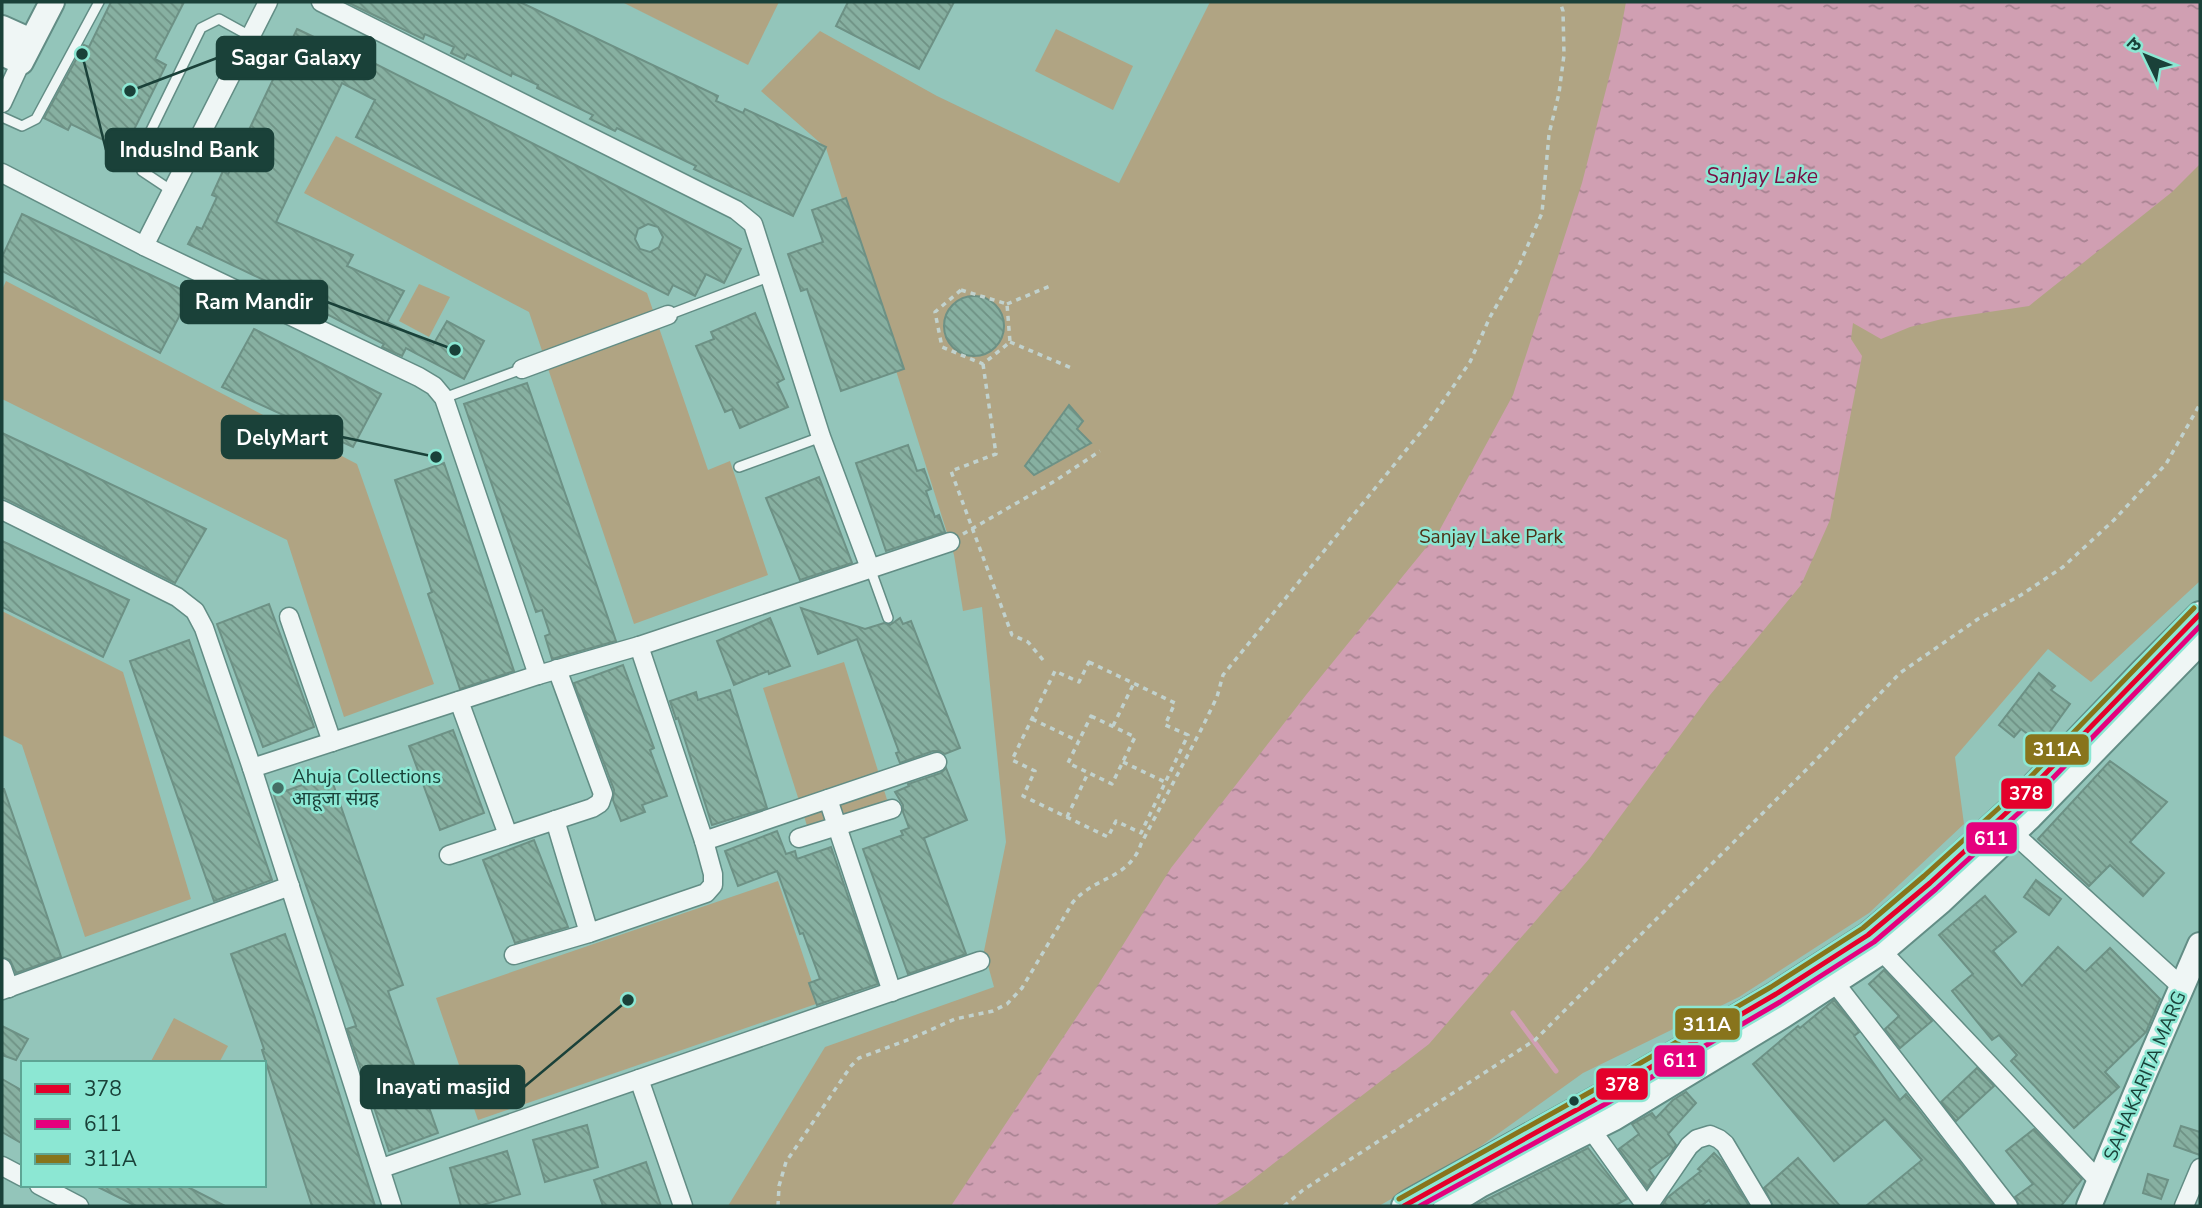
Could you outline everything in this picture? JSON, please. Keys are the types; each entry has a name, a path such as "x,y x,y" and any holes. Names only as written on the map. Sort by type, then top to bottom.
{"main road":[{"path":"2,28 18,52 51,2"},
{"path":"1404,1206 1584,1119 1614,1118 1835,983 1930,883 2017,803 2200,614"},
{"path":"1446,1206 1776,994 1875,943 1941,901 2013,833 2200,642"},
{"name":"SAHAKARITA MARG","path":"2089,1206 2200,945"}],"street":[{"path":"144,246 268,2"},
{"path":"321,2 736,210 753,224 821,437 870,568"},
{"path":"2,103 18,52"},
{"path":"2,173 144,246 434,386 444,398 538,675"},
{"path":"522,369 668,315"},
{"path":"2,510 177,597 195,611 204,628 252,768 392,1206"},
{"path":"252,768 557,669 639,646 950,542"},
{"path":"289,617 332,742"},
{"path":"514,955 589,933 706,893 713,885 713,874 704,841 639,646"},
{"path":"449,855 592,808 600,803 603,794 557,669"},
{"path":"459,701 508,835"},
{"path":"704,841 937,762"},
{"path":"828,799 892,992"},
{"path":"799,838 892,809"},
{"path":"555,820 589,933"},
{"path":"2013,833 2182,987"},
{"path":"2,968 5,989 290,886"},
{"path":"1875,943 2100,1182"},
{"path":"382,1168 980,961"},
{"path":"1835,983 2008,1206"},
{"path":"639,1079 683,1206"},
{"path":"1584,1119 1647,1206 1689,1146 1697,1139 1710,1135 1725,1144 1762,1206"},
{"path":"2,1166 21,1176"},
{"path":"2184,1206 2200,1168"},
{"path":"43,1187 79,1206"}],"lane":[{"path":"2,117 22,126 36,119 99,2"},
{"path":"173,191 142,172 138,157 201,28 219,19 250,36"},
{"path":"668,315 771,276"},
{"path":"444,398 522,369"},
{"path":"739,467 821,437"},
{"path":"870,568 888,618"}],"path":[{"path":"778,1206 779,1186 786,1162 843,1076 859,1058 955,1019 993,1011 1007,1004 1022,989 1073,902 1082,892 1126,868 1136,858 1203,726 1229,666 1450,393 1470,362 1490,317 1517,270 1542,213 1549,134 1559,93 1564,55 1563,11 1560,2"},
{"path":"983,364 942,346 935,313 961,290 1007,304 1050,286"},
{"path":"1007,304 1010,342"},
{"path":"983,364 1010,342"},
{"path":"1010,342 1074,369"},
{"path":"983,364 996,454 951,471 1012,635 1028,642 1043,660"},
{"path":"1284,1206 1303,1190 1535,1040 1900,673 1978,619 2063,567 2114,520 2166,464 2200,404"},
{"path":"972,528 1055,481 1100,451"},
{"path":"1089,662 1175,703 1165,725 1188,736 1141,833 1116,821 1108,837 1023,796 1035,771 1012,760 1032,719 1055,671 1079,682 1089,662"},
{"path":"1113,726 1134,683"},
{"path":"1091,716 1135,737 1112,784 1068,763 1078,741 1091,716"},
{"path":"1032,719 1078,741"},
{"path":"1123,762 1165,782"},
{"path":"1067,817 1088,773"}],"green space":[{"path":"622,2 779,2 748,65"},
{"name":"Sanjay Lake Park","path":"1210,2 2200,2 2200,581 2091,682 2048,649 1955,757 1964,824 1869,913 1739,997 1583,1073 1471,1153 1379,1206 728,1206 825,1047 994,987 984,951 1006,842 982,607 963,611 954,555 826,148 761,91 820,31 937,96 1119,183"},
{"path":"1056,29 1133,66 1113,110 1035,71"},
{"path":"336,136 647,293 708,470 730,461 768,575 634,624 529,312 304,193"},
{"path":"6,281 357,464 434,684 344,717 287,540 2,399 2,290"},
{"path":"419,284 450,297 429,337 399,321"},
{"path":"2,611 123,672 191,899 85,937 22,745 2,735"},
{"path":"844,662 889,806 809,832 763,688"},
{"path":"778,881 819,1003 478,1120 436,998"},
{"path":"174,1018 228,1046 220,1061 151,1061"}],"water":[{"name":"Sanjay Lake","path":"1626,2 2200,2 2200,164 2172,192 2029,306 1942,319 1910,327 1881,339 1853,323 1851,339 1862,356 1830,520 1801,585 1710,695 1589,859 1429,1044 1238,1191 1214,1206 951,1206 1098,985 1171,868 1306,695 1438,533 1513,395 1582,183"}],"building":[{"path":"111,2 184,2 155,59 166,65 124,150 71,124 68,130 44,118 84,45 89,47"},
{"path":"347,2 520,2 718,96 716,101 743,113 745,109 826,147 793,216 694,169 696,166 617,128 615,131 590,119 593,115 537,88 538,85 512,73 511,76 467,54 464,59 451,53 454,47 425,34 423,39"},
{"path":"848,2 954,2 919,69 836,26"},
{"path":"297,29 369,63 370,61 741,249 724,283 706,274 695,296 673,285 668,295 356,137 375,100 342,83 276,222 353,255 347,266 404,291 387,322 433,345 447,321 484,341 464,379 406,348 402,356 382,347 384,344 325,313 323,316 269,289 272,284 188,244 197,227 202,229 217,197 212,195 223,171 228,174","holes":["648,224 658,227 663,237 659,247 650,252 640,249 635,239 638,229"]},
{"path":"846,198 904,369 841,391 807,289 801,291 788,254 823,242 812,210"},
{"path":"22,214 191,294 160,353 2,271 2,257"},
{"path":"974,296 995,305 1004,326 995,347 974,356 953,347 944,326 953,305"},
{"path":"755,313 784,379 777,383 788,407 740,428 732,409 725,412 696,346 714,339 711,332"},
{"path":"254,329 381,394 353,447 222,387"},
{"path":"527,383 616,641 552,659 545,636 550,634 542,610 536,612 464,404"},
{"path":"1069,405 1083,421 1077,429 1091,443 1034,475 1025,466"},
{"path":"2,433 206,529 175,583 2,497"},
{"path":"908,445 917,471 924,469 931,489 926,491 935,517 939,515 945,532 886,551 856,463"},
{"path":"444,463 514,671 460,689 428,594 432,592 395,480"},
{"path":"819,477 852,563 800,580 766,498"},
{"path":"2,541 129,600 103,657 2,607"},
{"path":"269,604 314,727 263,747 217,624"},
{"path":"801,608 865,629 884,623 890,625 900,618 903,624 911,621 960,748 945,754 933,751 900,763 896,753 899,752 857,639 818,654"},
{"path":"770,618 790,666 769,674 768,671 734,685 717,641"},
{"path":"189,640 272,880 214,901 130,661"},
{"path":"623,665 654,748 650,750 667,796 642,805 645,812 621,821 613,800 614,790 574,683"},
{"path":"2039,673 2055,686 2051,690 2070,704 2041,744 2021,729 2014,737 1999,725"},
{"path":"730,690 767,808 712,825 678,718 676,719 670,701 696,692 698,700"},
{"path":"453,730 484,813 440,830 409,746"},
{"path":"2110,761 2167,802 2130,842 2164,873 2143,896 2110,865 2089,886 2038,839"},
{"path":"946,768 967,820 924,838 966,954 908,974 863,849 903,835 901,831 909,828 903,805 895,792 909,786 908,784 941,773"},
{"path":"330,775 403,985 388,991 438,1133 389,1151 347,1029 356,1026 274,795"},
{"path":"2,789 61,957 16,973 10,960 2,957"},
{"path":"777,831 786,854 795,851 797,859 831,847 878,984 817,1005 809,983 820,979 777,871 738,886 725,851"},
{"path":"534,840 568,927 515,943 483,860"},
{"path":"2036,880 2061,899 2049,915 2024,897"},
{"path":"1985,896 2016,932 1993,951 2022,986 2058,947 2085,972 2110,948 2160,999 2146,1032 2105,1072 2119,1087 2074,1128 2011,1061 2017,1055 1999,1035 1992,1040 1952,991 1973,974 1939,935"},
{"path":"285,934 375,1206 312,1206 262,1050 264,1049 231,954"},
{"path":"1884,970 1932,1021 1900,1048 1885,1029 1899,1016 1869,984"},
{"path":"1834,1000 1859,1032 1854,1036 1900,1100 1906,1094 1994,1206 1866,1206 1922,1160 1885,1119 1834,1161 1753,1064"},
{"path":"2,1026 28,1039 16,1060 2,1055"},
{"path":"1977,1068 1994,1086 1956,1121 1941,1102"},
{"path":"2,1079 21,1090 21,1143 2,1132"},
{"path":"1686,1092 1696,1103 1668,1134 1676,1145 1671,1153 1649,1170 1654,1177 1647,1188 1619,1149 1639,1134 1632,1124 1652,1113 1656,1118 1673,1100"},
{"path":"587,1125 598,1167 545,1182 533,1140"},
{"path":"2181,1126 2200,1132 2200,1155 2174,1146"},
{"path":"2034,1129 2082,1179 2061,1206 2019,1206 2015,1197 2033,1184 2006,1151"},
{"path":"1588,1148 1627,1199 1614,1206 1474,1206"},
{"path":"507,1151 520,1194 479,1206 461,1206 450,1168"},
{"path":"1714,1153 1749,1206 1713,1206 1709,1200 1701,1206 1662,1206 1667,1198 1701,1171 1698,1169"},
{"path":"1798,1158 1840,1206 1773,1206 1764,1188"},
{"path":"646,1162 661,1206 603,1206 594,1180"},
{"path":"2148,1174 2168,1180 2161,1199 2143,1193"},
{"path":"98,1187 188,1187 225,1206 136,1206"}],"waterway":[{"path":"1513,1013 1556,1071"}],"transit line":[{"name":"311A","path":"1399,1199 1771,987 1863,928 2011,797 2194,608"},
{"name":"378","path":"1404,1206 1605,1094 1776,994 1868,935 1930,883 2017,803 2200,614"},
{"name":"611","path":"1420,1206 1609,1102 1780,1002 1874,942 2023,809 2200,626"}],"place":[{"name":"IndusInd Bank","path":"82,54"},
{"name":"Sagar Galaxy","path":"130,91"},
{"name":"Ram Mandir","path":"455,350"},
{"name":"DelyMart","path":"436,457"},
{"name":"Ahuja Collections आहूजा संग्रह","path":"278,788"},
{"name":"Inayati masjid","path":"628,1000"}]}
